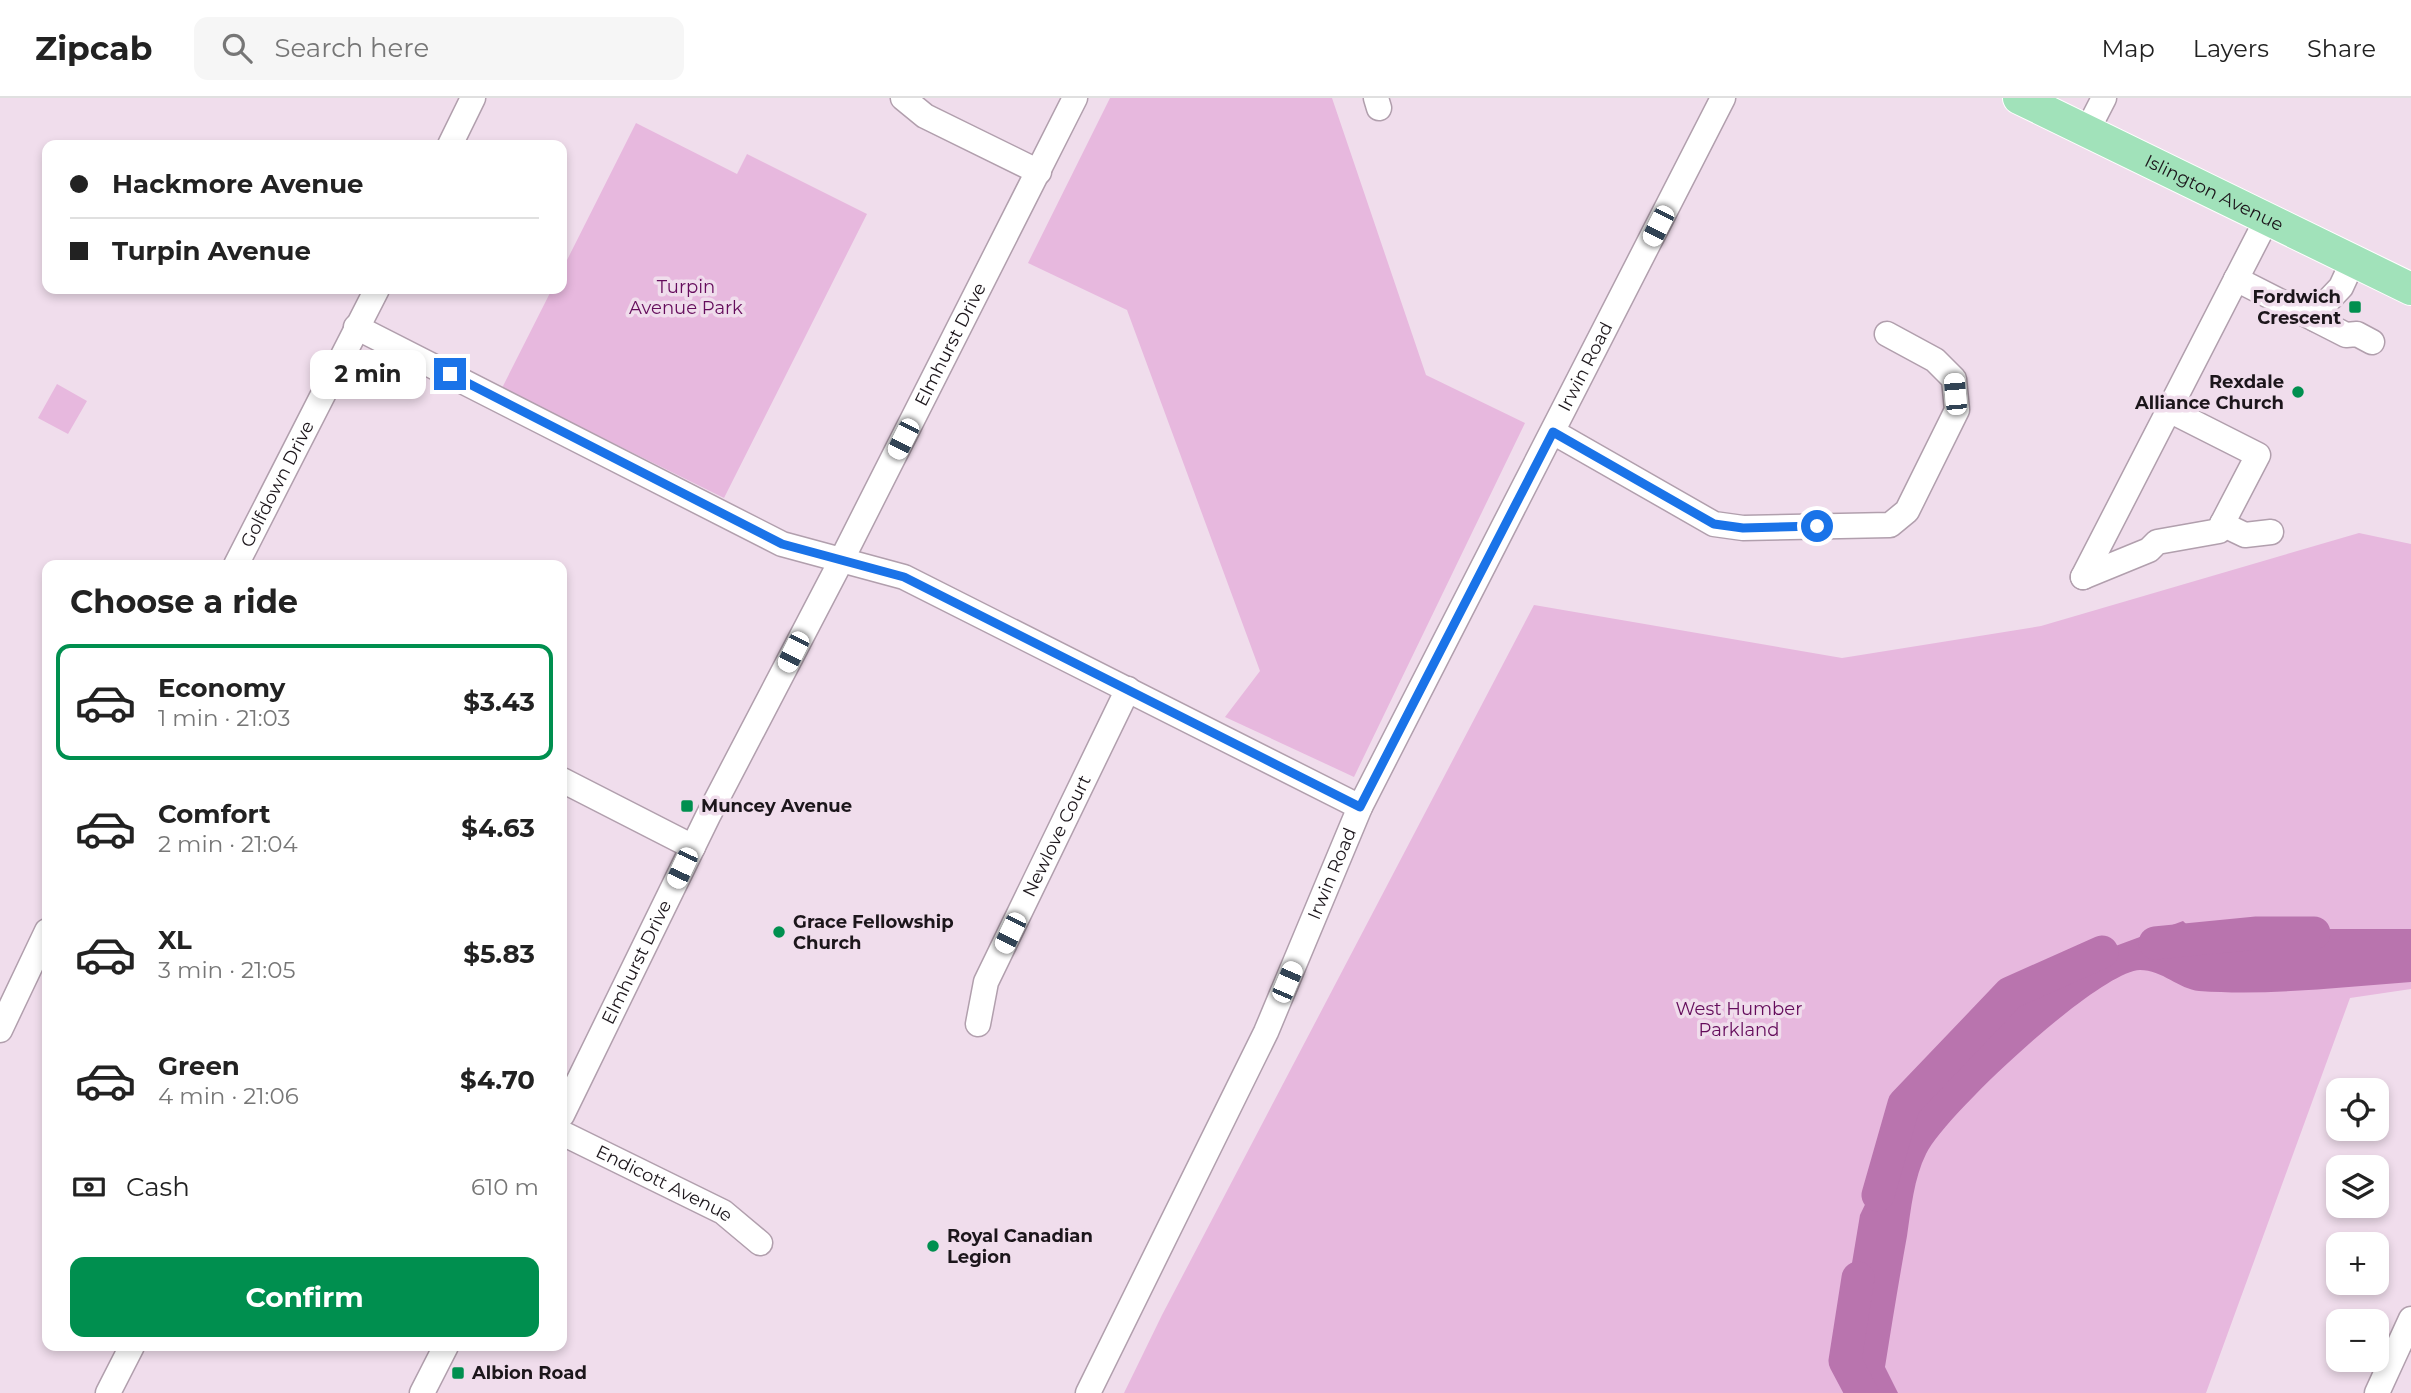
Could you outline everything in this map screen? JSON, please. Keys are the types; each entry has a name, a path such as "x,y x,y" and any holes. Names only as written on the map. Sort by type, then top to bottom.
{"main road":[{"name":"Islington Avenue","path":"2018,98 2411,289"}],"street":[{"path":"452,140 473,98"},
{"path":"903,98 925,116 1039,172"},
{"name":"Elmhurst Drive","path":"567,1105 693,847 1075,98"},
{"name":"Irwin Road","path":"1088,1393 1266,1032 1360,807 1723,98"},
{"path":"2087,131 2104,98"},
{"path":"2169,410 2258,455 2219,531 2157,542 2149,550 2083,577 2267,219"},
{"path":"2315,319 2322,307 2341,287 2353,261"},
{"path":"2236,279 2346,334 2357,334 2372,342"},
{"name":"Golfdown Drive","path":"239,560 374,294"},
{"path":"356,327 782,544 904,577 1360,807"},
{"path":"1553,432 1714,524 1743,528 1890,525 1907,511 1956,410 1954,379 1935,360 1887,334"},
{"path":"2222,524 2245,536 2271,532"},
{"name":"Newlove Court","path":"978,1024 986,982 1128,689"},
{"path":"567,783 693,847"},
{"path":"0,1030 9,990 42,939"},
{"name":"Endicott Avenue","path":"567,1135 723,1212 760,1243"},
{"path":"2377,1393 2411,1319"},
{"path":"108,1393 129,1351"},
{"path":"422,1393 443,1351"}],"green space":[{"path":"1110,98 1332,98 1426,375 1525,423 1354,777 1225,717 1260,671 1127,310 1028,263"},
{"name":"Turpin Avenue Park","path":"636,123 737,174 747,154 867,214 724,498 502,388 549,294 567,294 567,260"},
{"path":"57,384 87,401 68,434 38,418"},
{"name":"West Humber Parkland","path":"2359,533 2411,544 2411,989 2350,998 2206,1393 1124,1393 1162,1315 1534,605 1842,658 2041,626"}],"shaded area":[{"path":"2183,921 2206,943 2293,929 2411,929 2411,982 2305,990 2199,991 2184,987 2156,973 2140,970 2120,977 2059,1018 1991,1079 1939,1135 1926,1154 1914,1194 1885,1367 1898,1393 1861,1393 1852,1371 1851,1269 1860,1215 1918,1094 1993,1020 2075,961"}],"waterway":[{"path":"2155,943 2257,933 2314,933"},
{"path":"1878,1195 1904,1104 2010,993 2102,952"},
{"path":"1858,1278 1845,1361 1862,1393"}],"place":[{"name":"Fordwich Crescent","path":"2355,307"},
{"name":"Rexdale Alliance Church","path":"2298,392"},
{"name":"Muncey Avenue","path":"687,806"},
{"name":"Grace Fellowship Church","path":"779,932"},
{"name":"Royal Canadian Legion","path":"933,1246"},
{"name":"Albion Road","path":"458,1373"}],"route":[{"path":"450,374 782,544 904,577 1360,807 1553,432 1714,524 1743,528 1817,526"}]}
